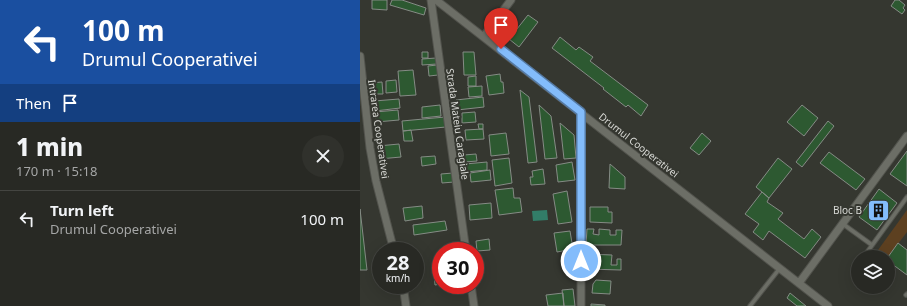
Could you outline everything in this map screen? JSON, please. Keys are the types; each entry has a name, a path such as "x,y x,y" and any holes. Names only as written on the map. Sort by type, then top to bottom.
{"street":[{"name":"Strada Mateiu Caragiale","path":"431,0 465,242"},
{"name":"Drumul Cooperativei","path":"436,0 828,306"},
{"path":"484,36 511,0"},
{"name":"Intrarea Cooperativei","path":"360,56 370,148 376,181 392,242"},
{"path":"581,112 581,306"},
{"path":"799,283 907,136"},
{"path":"404,294 406,306"},
{"path":"472,294 474,306"}],"lane":[{"path":"868,250 907,197"},
{"path":"842,224 872,245"},
{"path":"750,306 780,268"}],"shaded area":[{"path":"547,210 548,220 533,221 532,211"},
{"path":"907,210 907,232 893,250 878,250"}],"building":[{"path":"372,0 387,0 387,10 372,9"},
{"path":"392,0 402,0 426,8 424,15 390,5"},
{"path":"895,0 899,0 905,5 903,8 905,10 902,14 891,6"},
{"path":"528,15 538,22 519,47 509,39"},
{"path":"560,37 576,50 579,47 593,57 590,61 648,105 641,116 628,105 626,107 552,48"},
{"path":"422,52 428,52 428,58 422,58"},
{"path":"463,52 474,52 476,75 464,75"},
{"path":"436,58 437,64 422,65 422,59"},
{"path":"437,65 438,75 429,76 428,66"},
{"path":"413,70 416,95 400,96 398,71"},
{"path":"500,74 501,82 503,82 504,93 489,95 486,76"},
{"path":"476,76 476,86 468,86 468,77"},
{"path":"396,80 397,92 386,93 386,81"},
{"path":"382,82 383,94 371,94 370,83"},
{"path":"482,86 482,96 469,97 468,87"},
{"path":"520,90 529,97 537,162 528,163"},
{"path":"483,97 484,107 457,110 456,100"},
{"path":"399,99 400,108 375,111 374,101"},
{"path":"440,105 441,116 422,118 422,107"},
{"path":"539,105 551,116 557,158 545,159"},
{"path":"802,105 818,118 804,136 787,122"},
{"path":"398,110 399,120 376,122 375,112"},
{"path":"475,112 476,122 462,123 462,113"},
{"path":"445,117 446,127 403,131 402,121"},
{"path":"828,121 834,126 802,167 796,162"},
{"path":"560,123 574,135 576,158 564,159"},
{"path":"478,124 483,124 483,129 479,129"},
{"path":"483,129 484,139 466,140 465,130"},
{"path":"411,130 413,141 404,141 403,131"},
{"path":"506,133 509,154 491,156 489,135"},
{"path":"702,133 711,141 699,155 690,148"},
{"path":"399,144 401,157 379,159 378,146"},
{"path":"907,151 907,186 890,174"},
{"path":"829,152 865,179 856,190 820,163"},
{"path":"476,154 477,161 465,162 464,155"},
{"path":"435,156 436,164 422,166 421,157"},
{"path":"509,158 512,183 495,186 492,160"},
{"path":"778,158 792,169 769,198 756,187"},
{"path":"487,162 487,170 466,172 465,164"},
{"path":"572,162 575,180 558,182 556,165"},
{"path":"610,164 625,177 625,189 609,188"},
{"path":"543,169 545,184 531,185 530,177 533,177 532,171"},
{"path":"490,170 491,180 471,182 470,173"},
{"path":"453,173 454,182 442,183 441,174"},
{"path":"513,188 514,198 520,198 522,212 499,215 495,190"},
{"name":"Bloc B","path":"879,189 897,203 877,230 859,217"},
{"path":"567,191 572,222 558,224 553,194"},
{"path":"762,192 769,198 767,202 783,213 778,219 804,239 812,229 821,237 805,258 769,231 763,240 753,232 759,224 745,214"},
{"path":"491,203 492,218 470,220 469,205"},
{"path":"422,206 423,218 405,221 403,208"},
{"path":"590,207 608,207 608,212 612,212 612,223 590,222"},
{"path":"360,209 367,270 360,270"},
{"path":"445,221 447,230 414,235 413,225"},
{"path":"587,229 594,229 593,234 599,235 599,229 610,230 610,235 616,235 616,230 622,230 621,245 586,245"},
{"path":"570,231 573,249 557,252 554,233"},
{"path":"489,239 490,250 484,250 484,242 476,241"},
{"path":"898,243 907,250 907,275 895,266 895,250 893,250"},
{"path":"587,254 612,255 611,265 617,265 617,259 621,259 621,270 587,269"},
{"path":"596,280 611,281 610,294 592,293 593,284"},
{"path":"573,289 575,306 564,306 562,290"},
{"path":"563,293 564,306 548,306 546,295"},
{"path":"790,293 806,306 797,306 787,298"},
{"path":"591,304 605,305 605,306 591,306"}],"place":[{"name":"Bloc B","path":"878,210"}],"route":[{"path":"501,49 581,112 581,261"}]}
